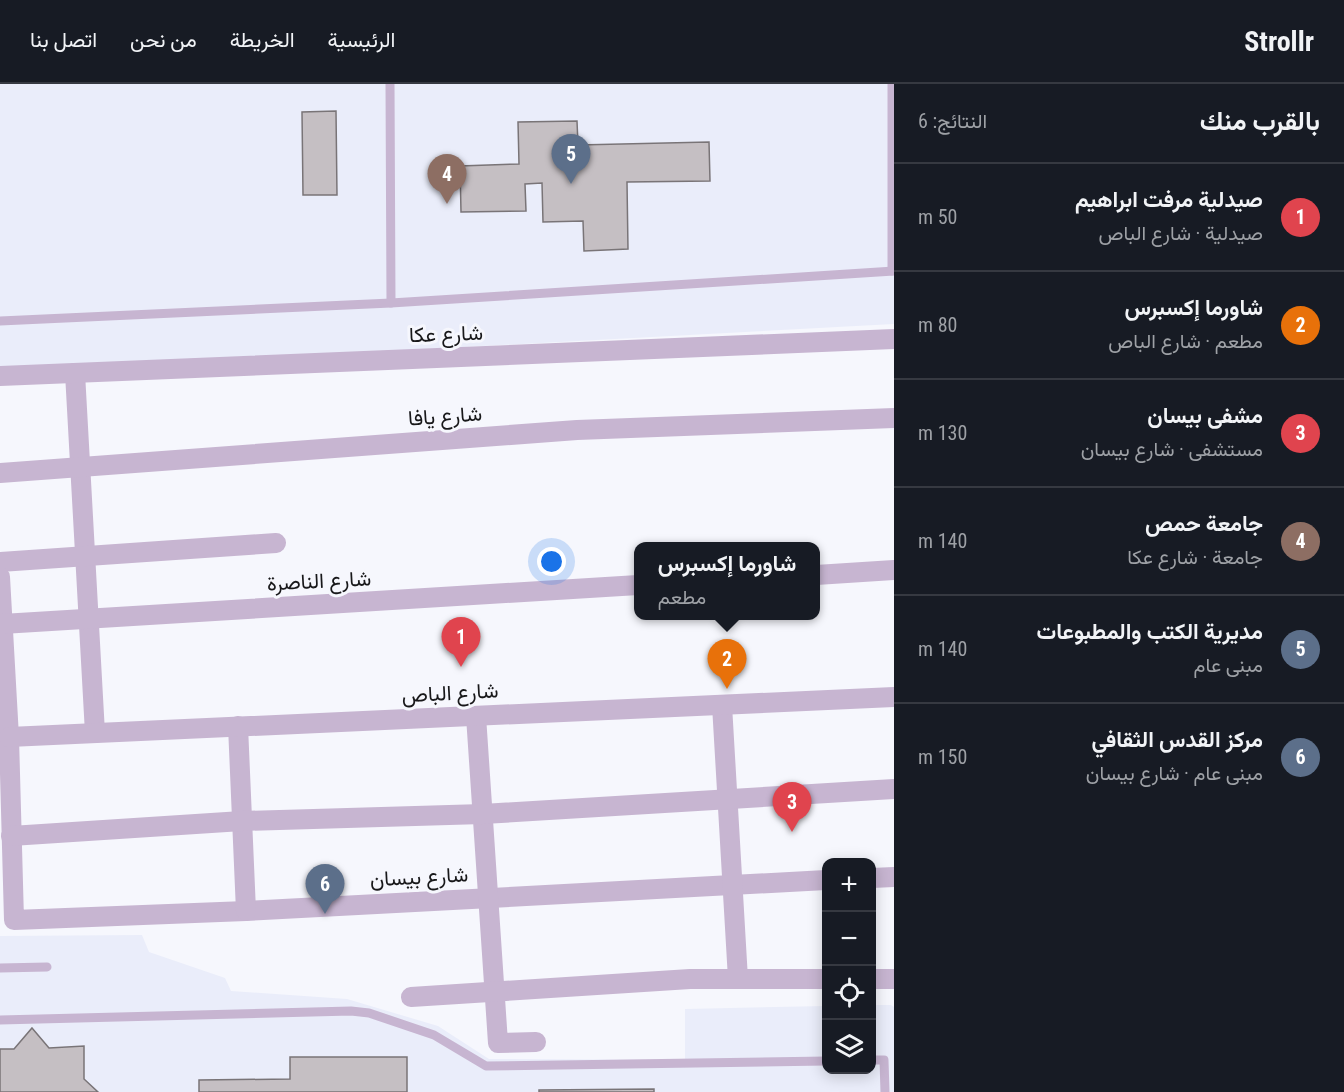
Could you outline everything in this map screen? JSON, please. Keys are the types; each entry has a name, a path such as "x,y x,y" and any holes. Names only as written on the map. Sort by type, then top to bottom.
{"street":[{"name":"شارع عكا","path":"0,376 894,339"},
{"path":"75,373 95,733"},
{"name":"شارع يافا","path":"0,473 577,430 894,418"},
{"path":"0,562 276,543"},
{"path":"820,575 894,570"},
{"path":"0,578 9,737 11,836 242,821 483,814 894,789"},
{"name":"شارع الناصرة","path":"2,624 634,585"},
{"name":"شارع الباص","path":"9,737 894,698"},
{"path":"722,705 738,979"},
{"path":"476,716 498,1043 536,1042"},
{"path":"238,726 246,911"},
{"name":"شارع بيسان","path":"11,836 14,920 246,911 822,880"},
{"path":"876,878 894,877"},
{"path":"411,997 690,979 822,979"},
{"path":"876,979 894,979"}],"lane":[{"path":"390,84 392,303"},
{"path":"0,321 392,303 893,271 892,84"},
{"path":"0,968 47,967"},
{"path":"0,1020 351,1011 369,1013 434,1035 486,1066 822,1061"},
{"path":"876,1060 884,1060 885,1092"}],"shaded area":[{"path":"0,84 894,84 894,324 0,372"},
{"path":"142,935 149,952 225,978 231,991 347,999 438,1026 489,1059 685,1060 685,1009 822,1006 822,1074 876,1074 876,1005 891,1005 894,1007 894,1092 0,1092 0,936"}],"building":[{"path":"336,111 337,195 303,195 302,112"},
{"path":"577,121 578,145 709,142 710,181 627,182 628,249 584,251 583,221 543,222 542,183 525,184 526,211 461,212 460,166 519,164 518,122"},
{"path":"32,1028 49,1048 84,1046 84,1079 98,1092 0,1092 0,1049 14,1049"},
{"path":"290,1057 407,1057 407,1092 199,1092 199,1080 290,1079"},
{"path":"654,1089 654,1092 539,1092 539,1090"}],"place":[{"name":"مديرية الكتب والمطبوعات","path":"571,184"},
{"name":"جامعة حمص","path":"447,204"},
{"name":"صيدلية مرفت ابراهيم","path":"461,667"},
{"name":"شاورما إكسبرس","path":"727,689"},
{"name":"مشفى بيسان","path":"792,832"},
{"name":"مركز القدس الثقافي","path":"325,914"}]}
